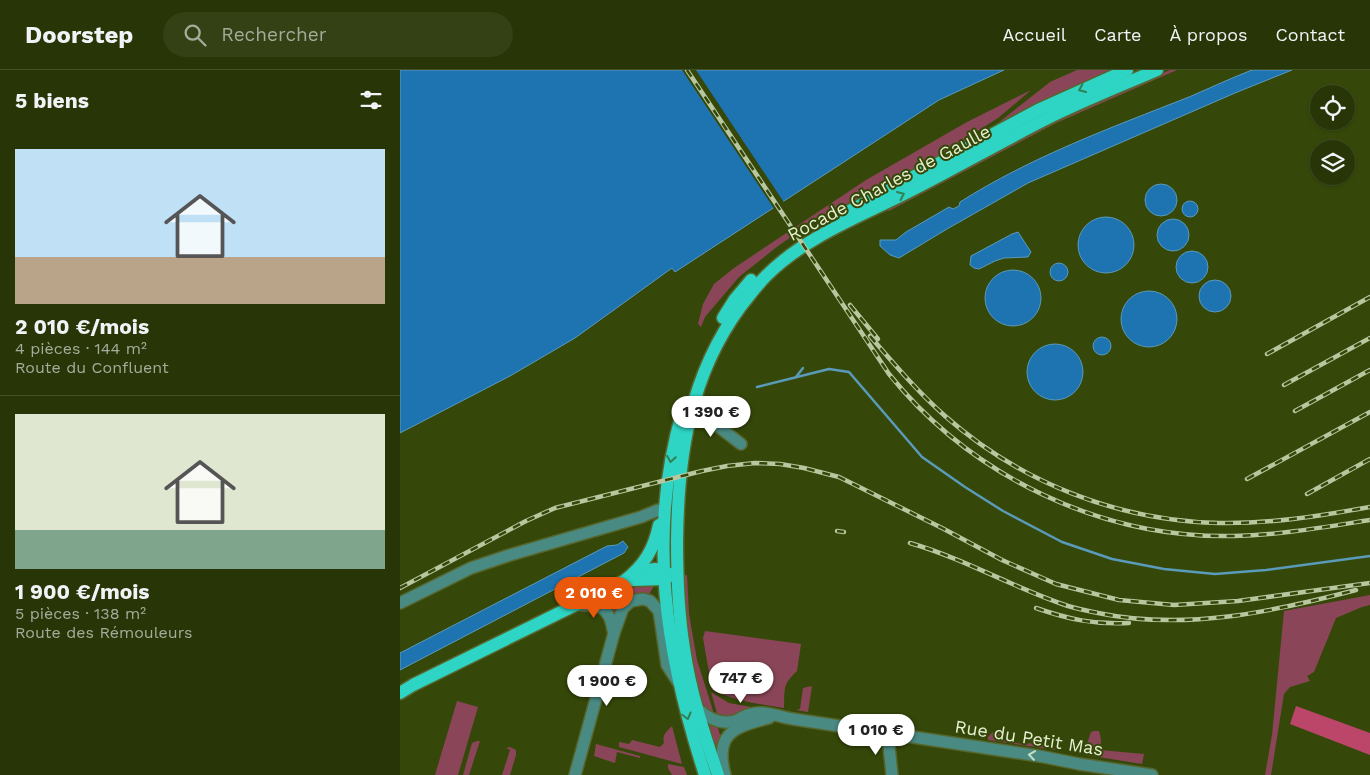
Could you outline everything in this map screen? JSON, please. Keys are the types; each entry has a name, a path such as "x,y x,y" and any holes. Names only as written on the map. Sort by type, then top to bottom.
{"main road":[{"name":"Rocade Charles de Gaulle","path":"705,775 678,682 668,623 662,507 682,412 698,365 713,336 736,299 769,262 812,231 1038,110 1127,70"},
{"name":"Rocade Charles de Gaulle","path":"718,775 698,709 684,649 678,600 677,562 682,457 692,408 718,341 764,277 793,253 821,235 910,192 1044,120 1157,70"},
{"path":"400,693 624,581 646,559 653,546 662,507"},
{"path":"624,581 665,575 677,562"},
{"path":"635,572 655,569 665,575 672,586 675,622 684,649"}],"street":[{"path":"692,408 741,444"},
{"path":"400,603 471,568 641,517 662,507"},
{"path":"575,775 614,633 620,614 626,604 638,600 650,601 659,611 667,665 678,682"},
{"path":"575,606 598,606 606,611 611,617 614,633"},
{"name":"Rue du Petit Mas","path":"698,709 710,719 727,722 736,721 751,714 764,713 1039,756 1079,770 1152,775"},
{"path":"726,775 722,762 722,750 724,741 731,732 747,723 775,716"},
{"path":"889,734 888,746 892,775"}],"shaded area":[{"path":"1077,70 1111,70 998,123 1050,82"},
{"path":"1170,70 1177,70 1056,123 889,211 887,208 1060,118"},
{"path":"1029,91 998,118 970,136 971,139 814,221 778,246 739,277 705,317 701,327 698,324 703,304 714,284 734,268 866,180 967,122"},
{"path":"687,575 689,614 697,660 715,717 702,704 693,672 687,640 682,576"},
{"path":"652,583 654,586 648,596 642,595 616,619 602,605 602,602 639,585"},
{"path":"1370,595 1370,605 1336,618 1314,672 1307,676 1310,681 1290,687 1284,694 1271,775 1265,775 1272,735 1284,611"},
{"path":"705,631 801,644 797,671 785,687 784,708 738,699 712,690 703,638"},
{"path":"812,686 808,712 796,710 800,709 803,688"},
{"path":"711,692 729,703 762,709 728,719 718,717"},
{"path":"457,701 478,707 458,775 435,775"},
{"path":"1296,706 1370,733 1370,755 1290,724"},
{"path":"706,721 717,725 721,738 715,748"},
{"path":"672,726 682,764 619,747 619,742 629,744 632,740 660,747 664,743 665,734"},
{"path":"1099,731 1101,740 1100,750 1144,754 1142,764 1086,755 1084,752 1091,732"},
{"path":"993,732 1002,734 999,739 1026,745 1029,743 1050,748 1053,746 1055,750 988,740 988,737"},
{"path":"480,741 469,775 463,775 472,743"},
{"path":"596,744 640,756 640,758 617,752 615,763 594,756"},
{"path":"510,747 516,750 516,755 510,775 502,775 510,750 506,748"},
{"path":"668,764 684,767 687,775 672,775"}],"water":[{"path":"400,70 1004,70 939,100 675,272 672,268 575,338 510,376 400,433"},
{"path":"1252,70 1292,70 1028,183 899,258 890,255 880,246 880,240 896,240 906,232 949,207 953,209 959,206 960,202 987,186 1043,157"},
{"path":"1161,184 1167,185 1172,189 1176,194 1176,206 1172,211 1167,215 1161,216 1155,215 1150,211 1146,206 1145,200 1146,194 1150,189 1155,185"},
{"path":"1190,201 1196,203 1198,209 1196,215 1190,217 1184,215 1182,209 1184,203"},
{"path":"1101,217 1111,217 1126,225 1132,234 1134,245 1132,256 1126,265 1111,273 1101,273 1090,268 1083,261 1078,250 1078,240 1083,229 1090,222"},
{"path":"1173,219 1179,220 1184,224 1188,229 1188,241 1184,246 1179,250 1173,251 1167,250 1162,246 1158,241 1157,235 1158,229 1162,224 1167,220"},
{"path":"1018,232 1031,252 1028,257 1004,258 979,269 970,265 971,256"},
{"path":"1192,251 1198,252 1203,256 1207,261 1207,273 1203,278 1198,282 1192,283 1186,282 1181,278 1177,273 1176,267 1177,261 1181,256 1186,252"},
{"path":"1055,263 1063,263 1068,268 1066,279 1055,281 1050,276 1050,268"},
{"path":"1008,270 1018,270 1033,278 1039,287 1041,298 1039,309 1033,318 1018,326 1008,326 997,321 990,314 985,303 985,293 990,282 997,275"},
{"path":"1215,280 1221,281 1226,285 1230,290 1230,302 1226,307 1221,311 1215,312 1209,311 1204,307 1200,302 1199,296 1200,290 1204,285 1209,281"},
{"path":"1144,291 1154,291 1169,299 1175,308 1177,319 1175,330 1169,339 1154,347 1144,347 1133,342 1126,335 1121,324 1121,314 1126,303 1133,296"},
{"path":"1098,337 1106,337 1111,342 1109,353 1098,355 1093,350 1093,342"},
{"path":"1050,344 1060,344 1075,352 1081,361 1083,372 1081,383 1075,392 1060,400 1050,400 1039,395 1032,388 1027,377 1027,367 1032,356 1039,349"},
{"path":"623,541 628,547 624,553 400,670 400,653 607,546 617,545"}],"pier":[{"path":"682,70 696,70 785,204 775,210"}],"waterway":[{"path":"796,377 803,368"},
{"path":"757,387 829,369 849,372 922,457 1003,511 1062,542 1112,559 1164,569 1215,574 1266,570 1370,556"}],"railway":[{"path":"687,70 889,374 922,411 959,443 1000,471 1043,495 1089,513 1136,526 1185,534 1234,536 1268,534 1370,520"},
{"path":"1267,354 1370,297"},
{"path":"850,305 878,339"},
{"path":"870,336 925,397 974,440 1006,461 1039,479 1073,494 1108,506 1182,521 1219,523 1276,521 1370,507"},
{"path":"1284,385 1370,338"},
{"path":"1295,411 1370,370"},
{"path":"1247,479 1370,412"},
{"path":"1307,494 1370,459"},
{"path":"400,588 526,521 555,508 702,471 755,463 780,464 839,477 1002,560 1056,584 1119,600 1174,605 1238,601 1370,583"},
{"path":"837,531 844,532"},
{"path":"910,543 950,557 1068,606 1131,618 1163,620 1228,616 1260,612 1356,590"},
{"path":"1036,608 1081,620 1104,623 1129,623"}]}
